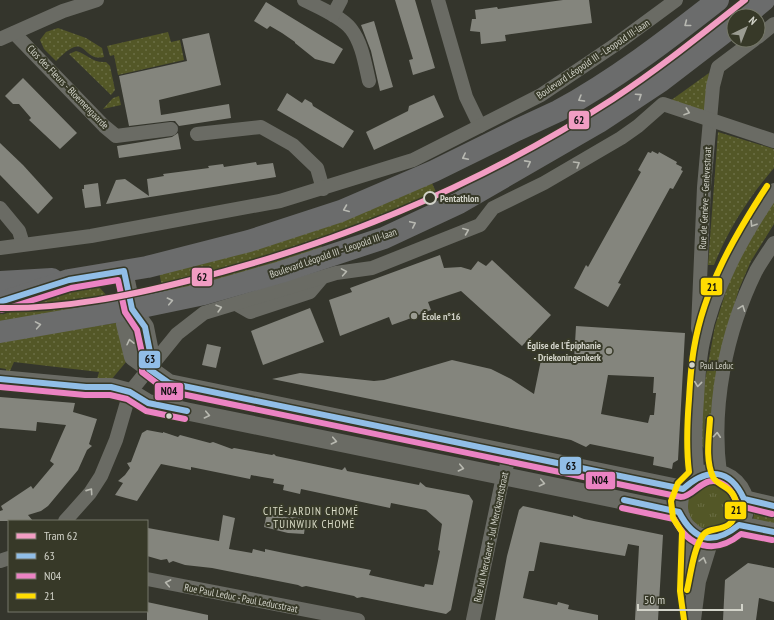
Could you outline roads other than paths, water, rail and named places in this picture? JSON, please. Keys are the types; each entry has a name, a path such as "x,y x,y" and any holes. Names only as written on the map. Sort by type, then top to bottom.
{"main road":[{"path":"0,303 69,280 124,271 199,254 298,226 342,211 434,171 584,97 652,51 718,0"},
{"path":"754,8 764,0"},
{"name":"Boulevard Léopold III - Leopold III-laan","path":"0,332 132,309 204,294 316,261 384,238 448,208 599,122 661,81 726,31"},
{"path":"0,282 48,279 69,280"}],"street":[{"path":"0,39 63,11 97,0"},
{"path":"304,0 333,15 351,28 360,45 369,81"},
{"path":"333,15 341,0"},
{"path":"438,0 466,97 480,126"},
{"name":"Boulevard Léopold III - Leopold III-laan","path":"0,248 91,236 280,201 413,160 541,96 615,45 676,0"},
{"path":"766,30 774,24"},
{"name":"Clos des Fleurs - Bloemengaarde","path":"14,33 104,126 116,136 171,129"},
{"name":"Rue de Genève - Genèvestraat","path":"702,342 698,328 704,187 713,86 718,67 743,48"},
{"name":"Boulevard Léopold III - Leopold III-laan","path":"130,392 177,334 204,313 321,279 336,273 372,268 480,225 493,208 544,183 620,138 638,126 663,104 710,120"},
{"path":"710,120 774,141"},
{"path":"197,134 262,127 292,145 317,168 323,189"},
{"name":"Rue de Genève - Genèvestraat","path":"698,476 695,454 695,424 702,342 721,284 738,248 774,190"},
{"path":"0,208 19,231 23,244"},
{"path":"720,474 716,448 720,393 731,340 756,271 774,243"},
{"path":"124,271 132,309 145,327 150,352 149,368 169,383 683,489"},
{"path":"0,379 86,388 111,387 130,392 148,403 679,512"},
{"path":"66,520 90,493 101,476 116,440 130,392"},
{"name":"Rue Jul Merckaert - Jul Merckaertstraat","path":"473,620 504,475 510,454"},
{"path":"711,473 720,474 727,476 742,490 745,513 739,525 725,537 710,539 700,537 690,530 684,522 679,512 679,500 683,489 690,481 698,476 711,473"},
{"path":"744,499 774,506"},
{"path":"739,525 774,532"},
{"path":"690,530 688,591 692,615"},
{"path":"692,615 703,557 710,539"},
{"name":"Rue Paul Leduc - Paul Leducstraat","path":"148,579 358,620"}],"tram line":[{"name":"62","path":"0,308 24,308 72,304 167,286 247,265 302,248 356,229 410,207 513,158 613,99 664,63 745,0"}],"place":[{"name":"Pentathlon","path":"430,198"},
{"name":"École n°16","path":"414,316"},
{"name":"Église de l'Épiphanie - Driekoningenkerk","path":"609,351"},
{"name":"Paul Leduc","path":"692,365"}],"district":[{"name":"CITÉ-JARDIN CHOMÉ - TUINWIJK CHOMÉ","path":"311,517"}]}
